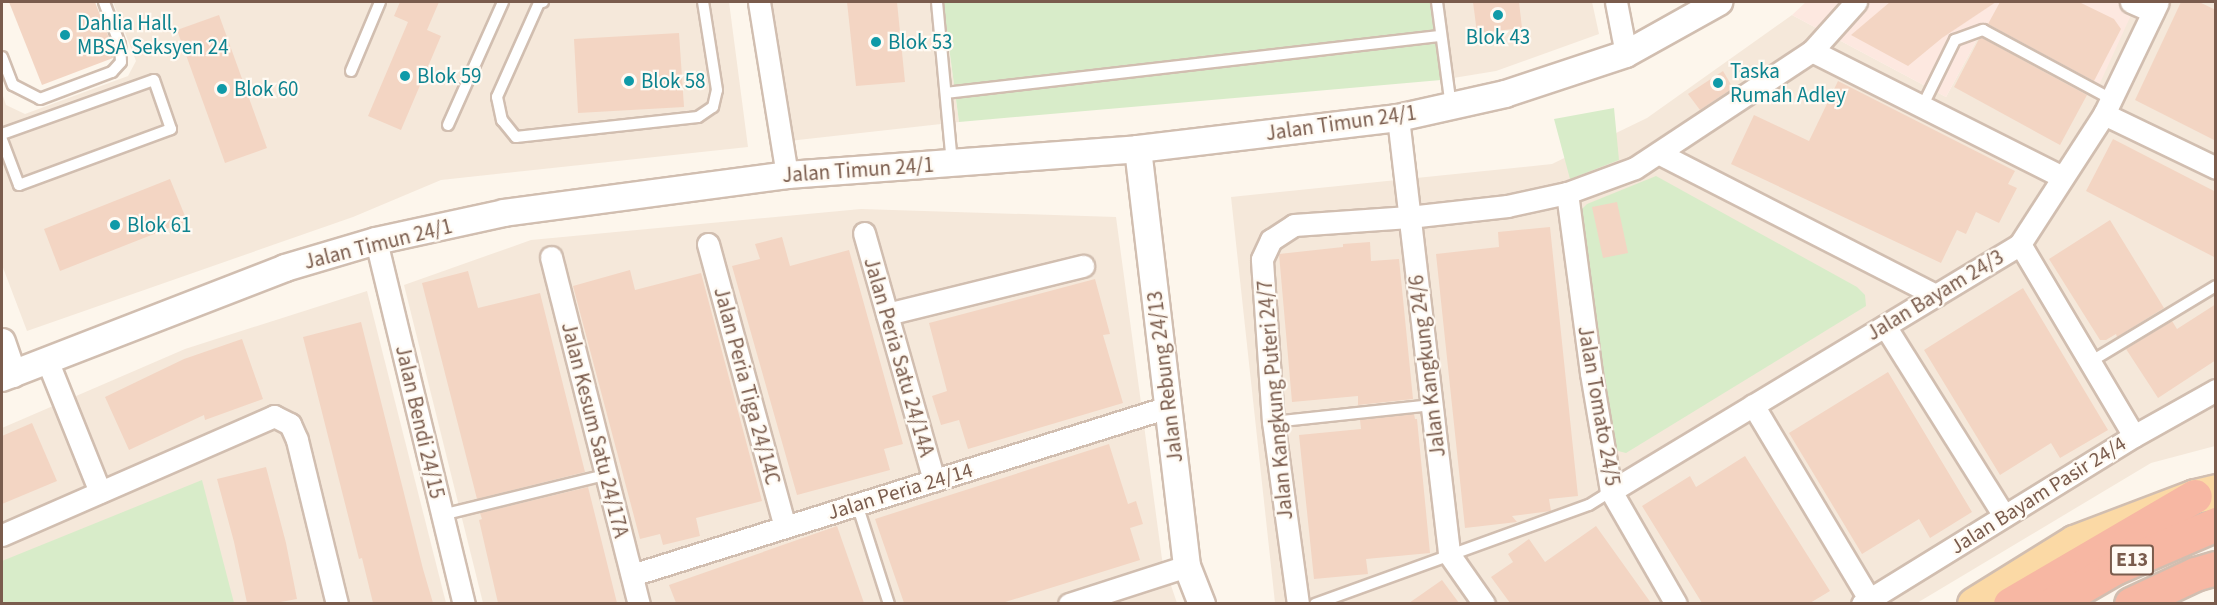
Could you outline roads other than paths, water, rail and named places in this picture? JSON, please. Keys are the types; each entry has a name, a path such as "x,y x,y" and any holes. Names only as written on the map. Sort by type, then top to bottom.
{"highway":[{"path":"2010,603 2205,493"},
{"name":"E13","path":"2052,603 2114,568 2216,524"},
{"name":"E13","path":"2131,603 2195,574 2216,568"}],"main road":[{"path":"1974,603 2074,542 2205,493"}],"street":[{"path":"759,2 787,175"},
{"path":"1616,2 1626,54"},
{"name":"Jalan Timun 24/1","path":"7,376 285,268 376,241 504,213 787,175 1138,149 1398,118 1505,94 1626,54 1719,2"},
{"name":"Jalan Kangkung Puteri 24/7","path":"1298,603 1273,422 1262,259 1271,240 1293,225 1409,218 1507,206 1568,193 1635,168 1660,154 1812,51 1856,2"},
{"path":"2131,2 2156,7"},
{"name":"Jalan Bayam 24/3","path":"1611,491 2020,244 2108,107 2156,7"},
{"path":"1812,51 2062,177"},
{"path":"2108,107 2216,168"},
{"name":"Jalan Kangkung 24/6","path":"1398,118 1449,554 1484,603"},
{"name":"Jalan Rebung 24/13","path":"1138,149 1187,566 1202,603"},
{"path":"1660,154 1936,295"},
{"name":"Jalan Tomato 24/5","path":"1568,193 1591,373 1611,491 1676,603"},
{"name":"Jalan Peria Satu 24/14A","path":"864,233 934,480"},
{"name":"Jalan Bendi 24/15","path":"376,241 464,603"},
{"name":"Jalan Peria Tiga 24/14C","path":"708,244 785,527"},
{"path":"2020,244 2134,436"},
{"name":"Jalan Kesum Satu 24/17A","path":"552,257 639,603"},
{"path":"887,314 1083,266"},
{"path":"1885,326 2004,516"},
{"path":"2,342 7,376"},
{"path":"48,360 100,492"},
{"name":"Jalan Bayam Pasir 24/4","path":"1865,601 2134,436 2216,390"},
{"path":"1753,405 1865,601"},
{"name":"Jalan Peria 24/14","path":"632,575 1168,407"},
{"path":"2,535 274,416 290,424 297,441 337,603"},
{"path":"1069,603 1187,566"}],"lane":[{"path":"2,57 13,85 40,99 112,72 121,62 120,45 104,2"},
{"path":"351,71 380,2"},
{"path":"448,125 503,2"},
{"path":"543,2 538,3 497,97 502,120 516,136 698,117 713,107 717,90 703,2"},
{"path":"937,2 952,163"},
{"path":"1437,2 1451,107"},
{"path":"1922,107 1955,40 1983,30 2108,107"},
{"path":"946,93 1441,36"},
{"path":"2,134 154,80 171,129 19,185 2,140"},
{"path":"2090,362 2216,286"},
{"path":"1273,422 1432,405"},
{"path":"442,516 605,475"},
{"path":"1315,603 1588,504 1611,491"},
{"path":"856,504 888,603"}],"place":[{"name":"Blok 43","path":"1498,15"},
{"name":"Dahlia Hall, MBSA Seksyen 24","path":"65,35"},
{"name":"Blok 53","path":"876,42"},
{"name":"Blok 59","path":"405,76"},
{"name":"Blok 58","path":"629,81"},
{"name":"Taska Rumah Adley","path":"1718,83"},
{"name":"Blok 60","path":"222,89"},
{"name":"Blok 61","path":"115,225"}]}
